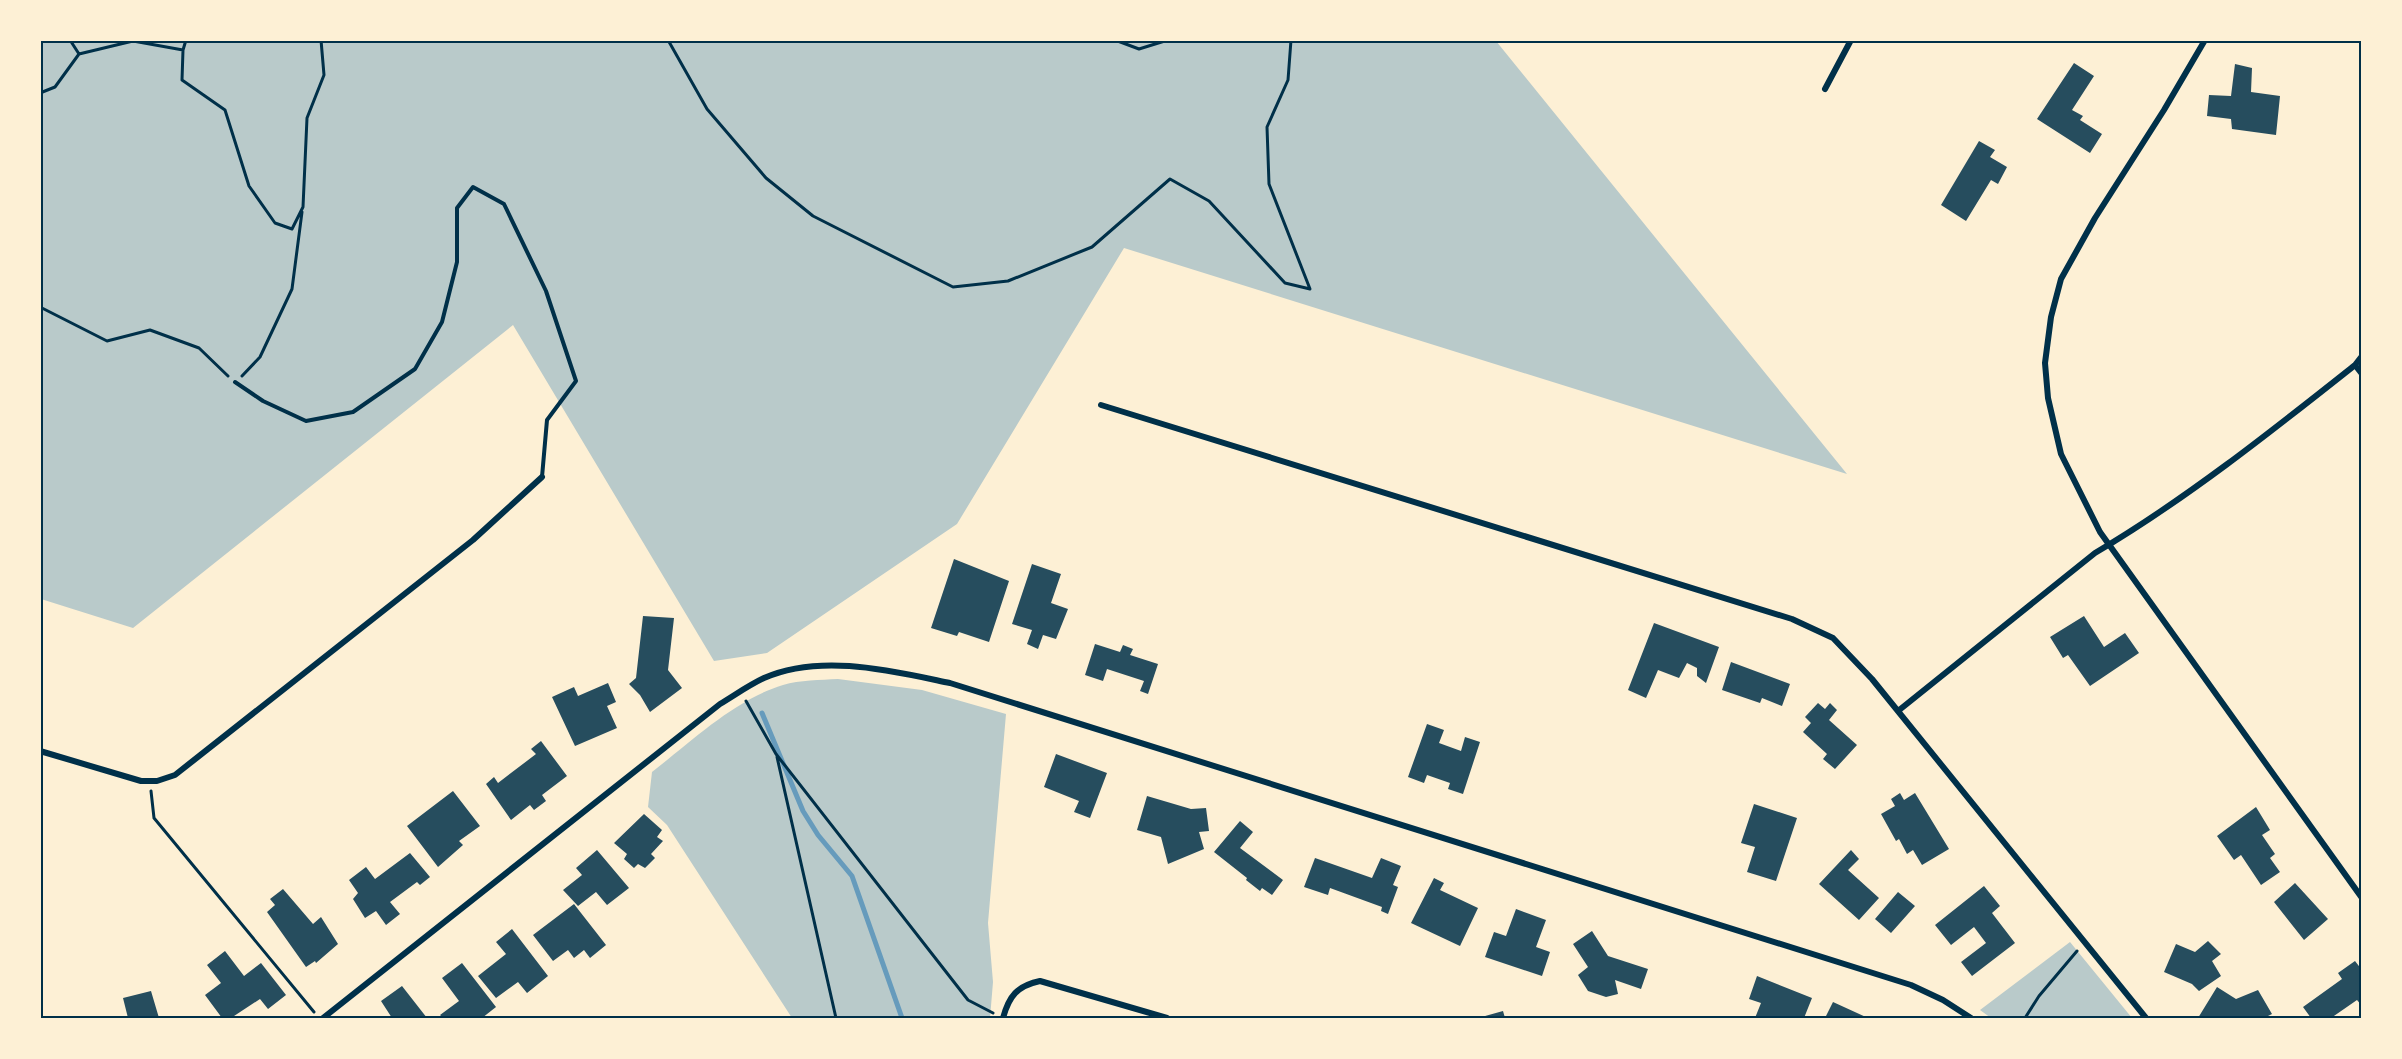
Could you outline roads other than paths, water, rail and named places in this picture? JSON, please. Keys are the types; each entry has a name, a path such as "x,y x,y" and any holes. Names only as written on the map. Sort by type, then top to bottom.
{"street":[{"path":"1825,89 1851,40"},
{"path":"2205,40 2061,279 2051,316 2045,363 2054,429 2077,490 2100,532 2361,898"},
{"path":"1898,711 2095,553 2280,423 2355,365 2361,356"},
{"path":"2355,365 2361,374"},
{"path":"1101,405 1816,628 1848,651 2146,1018"},
{"path":"40,751 150,782 165,780 184,769 473,540 542,477"},
{"path":"321,1018 720,704 766,678 799,669 835,666 895,672 950,683 1911,985 1943,999 1971,1018"},
{"path":"1003,1018 1009,998 1015,991 1028,983 1040,981 1167,1018"}],"lane":[{"path":"235,382 262,401 306,421 354,412 415,369 442,322 457,262 457,208 472,187 504,204 546,291 576,381 547,420 542,477"}],"waterway":[{"path":"762,713 803,811 818,835 852,876 902,1018"}]}
